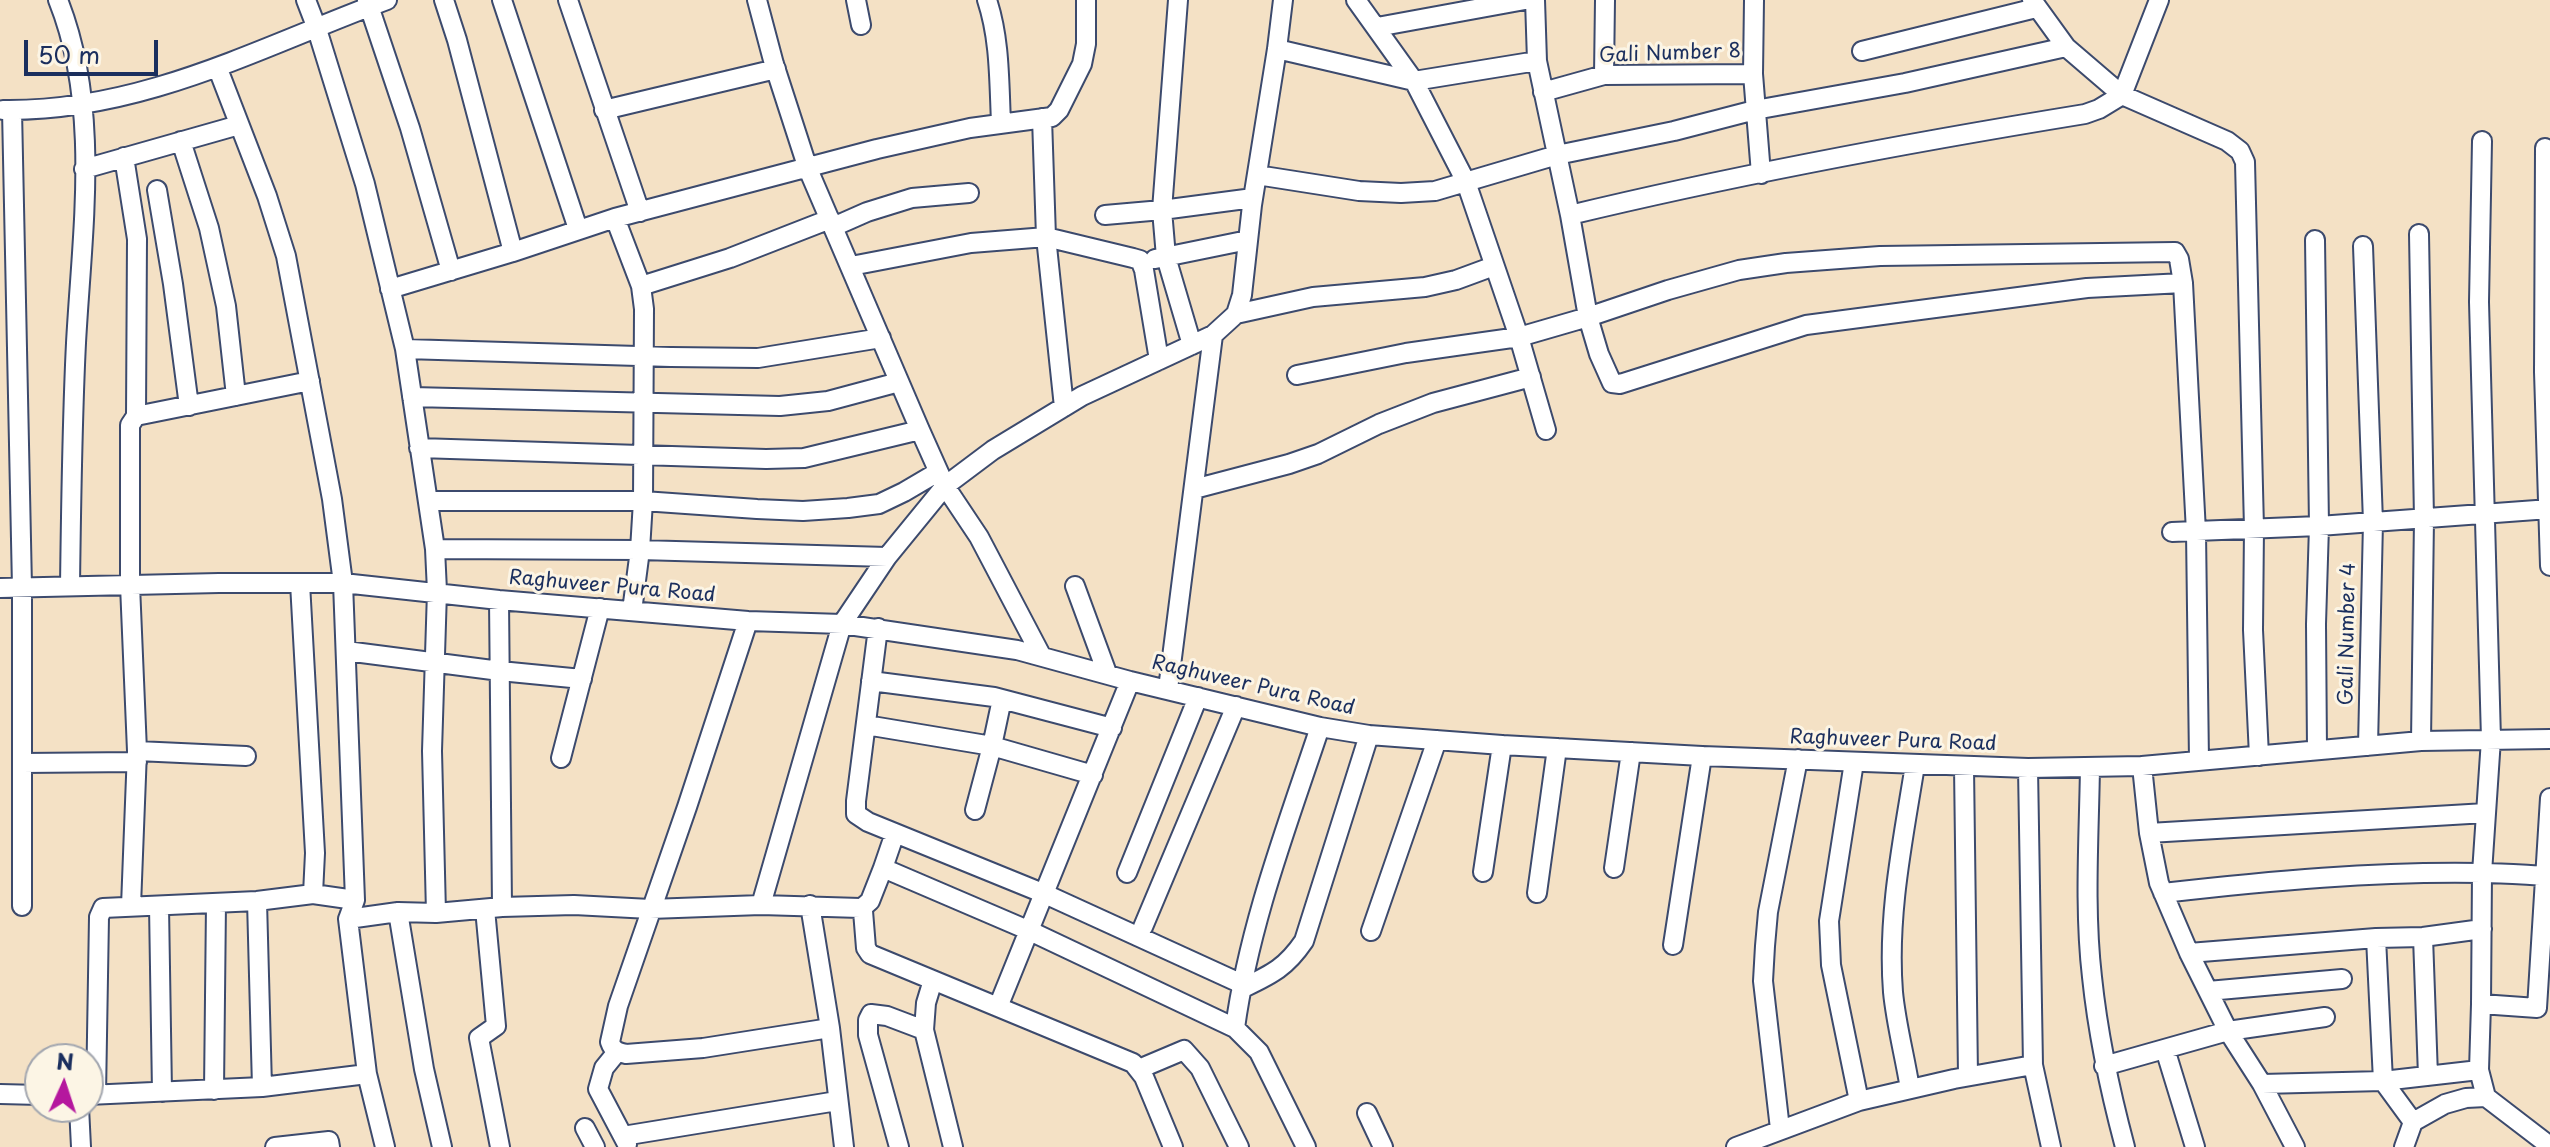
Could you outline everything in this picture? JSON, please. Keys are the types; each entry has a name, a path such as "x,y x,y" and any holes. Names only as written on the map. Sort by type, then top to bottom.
{"street":[{"path":"58,0 82,104 84,169 72,438 70,586"},
{"path":"306,0 365,184 405,349 435,549 436,663 432,751 436,913"},
{"path":"22,906 22,587 6,110 82,104 151,90 218,69 368,3 387,0"},
{"path":"444,0 513,252"},
{"path":"502,0 578,229"},
{"path":"568,0 640,212"},
{"path":"757,0 808,169 899,382 942,479 979,537 1041,655"},
{"path":"856,0 861,25"},
{"path":"987,0 998,53 1001,122"},
{"path":"390,289 615,218 877,149 1001,122 1052,117 1082,64 1086,44 1086,0"},
{"path":"1178,0 1162,210 1166,257 1192,345"},
{"path":"1236,314 1242,295 1253,198 1283,0"},
{"path":"1356,0 1414,81 1466,182 1519,337 1546,430"},
{"path":"1377,27 1525,0"},
{"path":"1535,0 1537,61 1588,317 1609,378 1616,384 1806,325 2087,288 2183,283"},
{"path":"1604,75 1605,0"},
{"path":"1754,0 1753,74 1761,174"},
{"path":"1570,215 1658,194 2099,109 2122,95 2159,0"},
{"path":"368,3 410,128 451,271"},
{"path":"1862,51 2034,4 2066,47 2122,95 2227,141 2240,151 2245,162 2254,528 2253,630 2259,756"},
{"path":"1257,175 1319,186 1401,193 1435,191 1557,155 1674,131 1755,110 1905,83 2066,47"},
{"path":"1277,49 1414,81 1537,61"},
{"path":"218,69 279,230 292,282 332,499 343,583 346,651 355,900 348,919 367,1074 385,1147"},
{"path":"604,110 776,69"},
{"name":"Gali Number 8","path":"1543,92 1604,75 1753,74"},
{"path":"1042,118 1046,237 1064,407"},
{"path":"84,169 239,125"},
{"path":"181,141 209,228 226,306 236,396"},
{"path":"2482,141 2479,302 2491,739 2482,873 2479,1070 2486,1097 2550,1146"},
{"path":"2545,148 2543,357 2550,566"},
{"path":"124,157 137,239 136,416 130,425 130,585 137,757 131,906"},
{"path":"157,190 189,406"},
{"path":"641,286 912,198 969,193"},
{"path":"1105,215 1253,198"},
{"path":"615,218 641,286 644,323 641,404 643,501 632,611"},
{"path":"2419,234 2424,519 2421,741"},
{"path":"851,266 971,243 1046,237 1140,260 1248,240"},
{"path":"2315,240 2319,526 2317,750"},
{"name":"Gali Number 4","path":"2363,246 2373,522 2368,746"},
{"path":"1297,375 1406,353 1519,337 1739,270 1837,259 2170,250 2178,256 2183,283 2196,532 2199,761"},
{"path":"1140,260 1159,360"},
{"path":"428,501 643,501 803,511 879,504 942,479 1064,407 1213,335 1236,314 1313,297 1425,287 1494,266"},
{"path":"1168,689 1213,335"},
{"path":"405,349 758,358 881,338"},
{"path":"1194,489 1289,464 1433,403 1531,377"},
{"path":"136,416 310,381"},
{"path":"412,397 780,406 828,401 899,382"},
{"path":"419,448 804,458 920,430"},
{"path":"761,905 842,624 942,479"},
{"path":"2172,532 2319,526 2548,509"},
{"path":"435,549 640,550 887,557"},
{"path":"300,583 315,853 313,894"},
{"name":"Raghuveer Pura Road","path":"0,588 343,583 748,621 842,624 1041,655 1130,681 1320,727 1369,735 1502,745 2028,768 2142,766 2421,741 2550,739"},
{"path":"1075,586 1107,673"},
{"path":"499,600 494,908 496,1026 479,1038 500,1147"},
{"path":"561,758 600,608"},
{"path":"748,621 650,909 611,1033 612,1048 626,1054 703,1048 830,1028"},
{"path":"878,628 856,814 868,822 1045,894 1241,986 1275,972 1292,959 1304,941 1369,735"},
{"path":"346,651 582,679"},
{"path":"871,681 1002,699 1112,728"},
{"path":"998,1007 1130,681"},
{"path":"1127,873 1198,697"},
{"path":"975,810 1002,699"},
{"path":"1143,927 1236,706"},
{"path":"866,725 992,746 1093,775"},
{"path":"1235,1028 1241,986 1271,876 1320,727"},
{"path":"1371,931 1437,740"},
{"path":"1483,872 1502,745"},
{"path":"1537,893 1557,748"},
{"path":"1614,868 1631,752"},
{"path":"22,763 137,757 246,756"},
{"path":"1673,945 1702,756"},
{"path":"1780,1129 1763,981 1768,912 1798,759"},
{"path":"1854,762 1829,921 1829,942 1859,1101"},
{"path":"1910,1089 1894,993 1892,924 1915,765"},
{"path":"2142,766 2149,833 2163,893 2228,1031 2262,1084 2295,1147"},
{"path":"1964,767 1968,1076"},
{"path":"2090,767 2091,976 2104,1066 2125,1147"},
{"path":"2028,768 2033,1065 2051,1147"},
{"path":"2481,1004 2544,1008 2550,798"},
{"path":"2149,833 2486,813"},
{"path":"348,919 398,912 436,913 574,905 650,909 761,905 862,908 870,901 895,833"},
{"path":"883,868 1030,931 1235,1028 1259,1052 1306,1147"},
{"path":"2163,893 2267,881 2482,873 2548,876"},
{"path":"94,1043 100,912 103,908 257,901 313,894 355,900"},
{"path":"257,901 262,1087"},
{"path":"214,1090 216,903"},
{"path":"810,905 830,1028 844,1147"},
{"path":"159,906 162,1092"},
{"path":"862,908 867,952 1133,1063 1139,1069 1173,1147"},
{"path":"398,912 424,1069 442,1147"},
{"path":"2189,953 2423,937 2482,929"},
{"path":"2423,937 2428,1076"},
{"path":"2376,938 2383,1081 2413,1122"},
{"path":"2208,991 2342,979"},
{"path":"933,980 926,1003 924,1030 953,1147"},
{"path":"899,1147 868,1035 868,1020 871,1014 887,1016 924,1030"},
{"path":"2104,1066 2228,1031 2325,1017"},
{"path":"2165,1049 2195,1147"},
{"path":"1139,1069 1184,1050 1200,1068 1239,1147"},
{"path":"617,1052 604,1068 598,1089 626,1141 837,1101"},
{"path":"1736,1147 1859,1101 2033,1065"},
{"path":"2262,1084 2383,1081 2479,1070"},
{"path":"104,1094 262,1087 367,1074"},
{"path":"0,1094 24,1095"},
{"path":"2404,1147 2413,1122 2445,1104 2486,1097"},
{"path":"1367,1113 1383,1147"},
{"path":"80,1123 81,1147"},
{"path":"585,1128 595,1147"},
{"path":"275,1147 329,1141 330,1147"}]}
